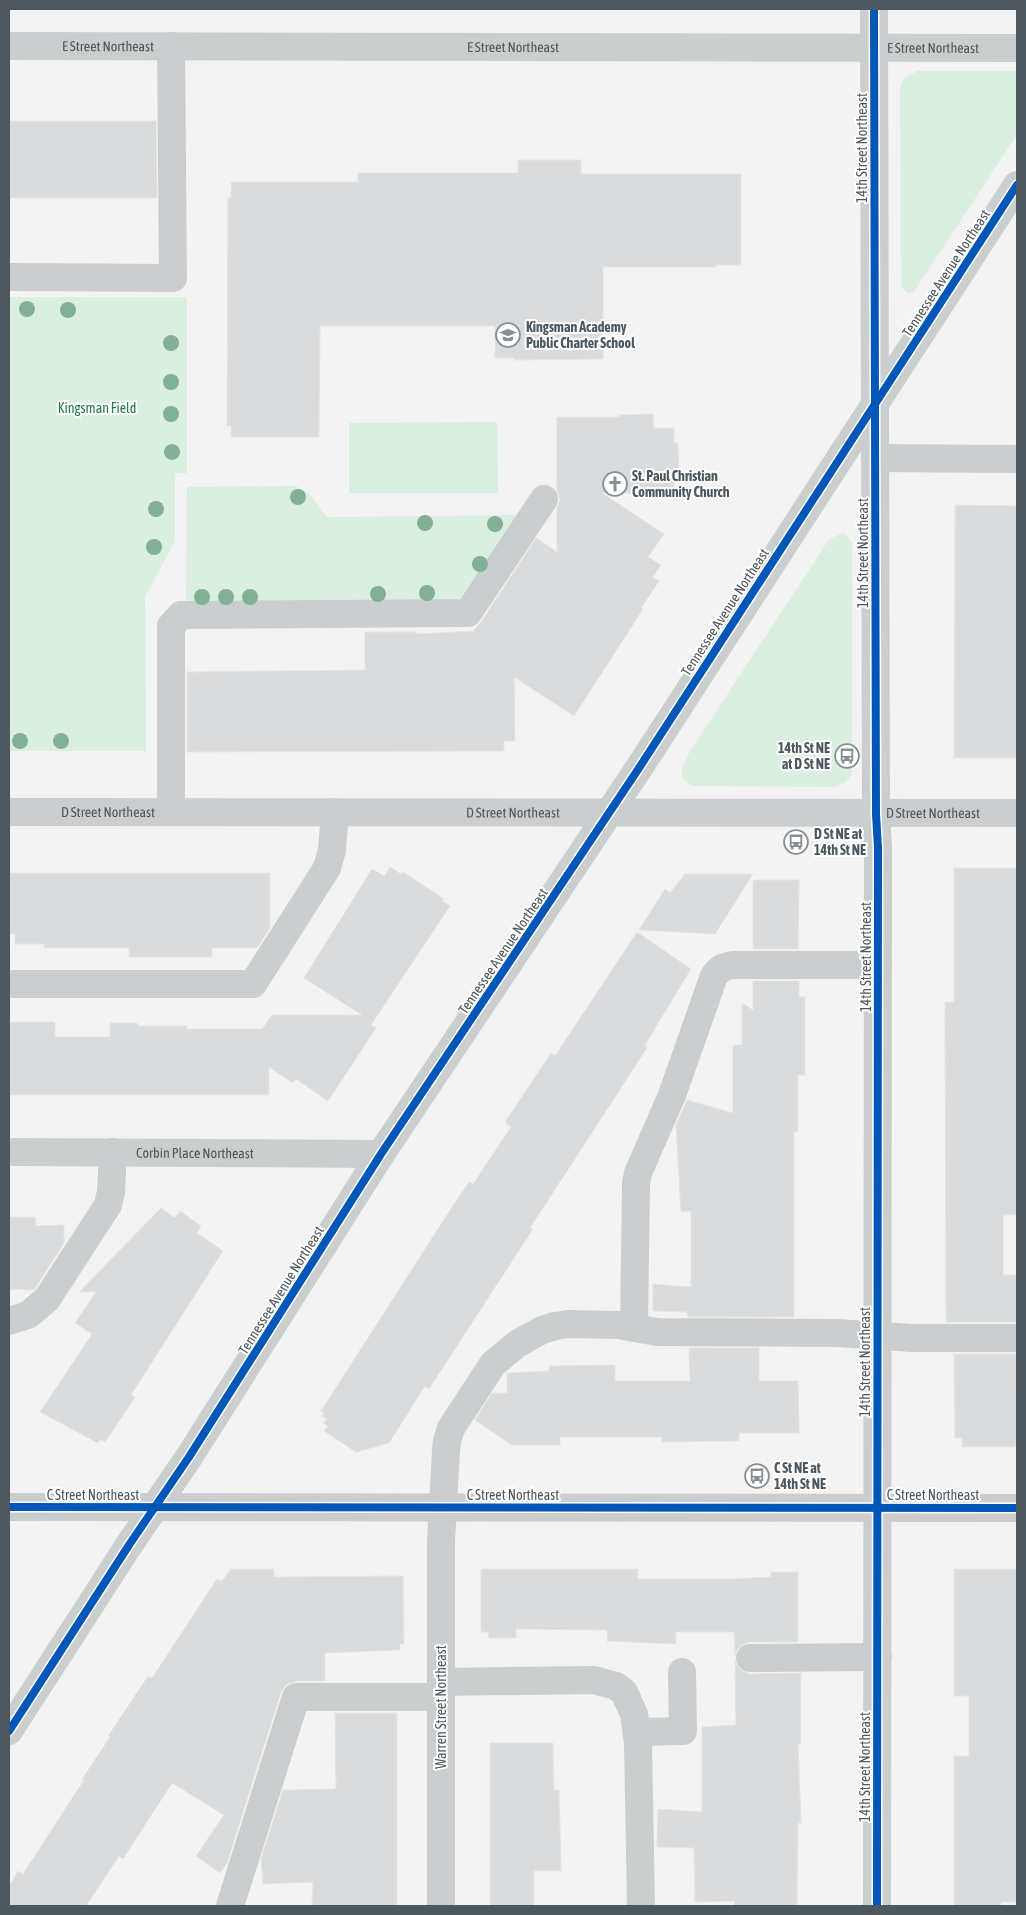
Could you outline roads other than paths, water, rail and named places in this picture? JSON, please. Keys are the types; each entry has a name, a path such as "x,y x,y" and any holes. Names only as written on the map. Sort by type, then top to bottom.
{"main road":[{"name":"C Street Northeast","path":"9,1507 1017,1508"}],"street":[{"name":"14th Street Northeast","path":"874,9 876,814 878,848 877,1906"},
{"name":"E Street Northeast","path":"9,46 1017,48"},
{"path":"9,277 173,278 172,46"},
{"name":"Tennessee Avenue Northeast","path":"9,1731 129,1545 157,1507 381,1154 610,813 806,509 827,481 1017,184"},
{"path":"875,458 1017,459"},
{"path":"172,812 172,626 181,615 468,614 544,499"},
{"name":"D Street Northeast","path":"9,812 1017,813"},
{"path":"9,984 253,984 327,868 332,850 335,812"},
{"path":"634,1328 636,1183 638,1172 672,1096 714,976 726,966 878,966"},
{"name":"Corbin Place Northeast","path":"9,1152 381,1154"},
{"path":"9,1321 28,1315 47,1299 108,1205 111,1192 113,1152"},
{"name":"Warren Street Northeast","path":"441,1906 442,1507 447,1440 452,1428 493,1364 517,1344 542,1330 568,1324 618,1325 657,1332 837,1333 912,1338 1017,1338"},
{"path":"750,1658 878,1657"},
{"path":"638,1732 683,1731 682,1672"},
{"path":"230,1906 296,1697 594,1680 616,1686 624,1692 634,1714 638,1732 641,1906"}],"place":[{"name":"Kingsman Academy Public Charter School","path":"508,335"},
{"name":"St. Paul Christian Community Church","path":"615,484"},
{"name":"14th St NE at D St NE","path":"847,756"},
{"name":"D St NE at 14th St NE","path":"796,842"},
{"name":"C St NE at 14th St NE","path":"757,1476"}],"park label":[{"name":"Kingsman Field","path":"97,408"}]}
